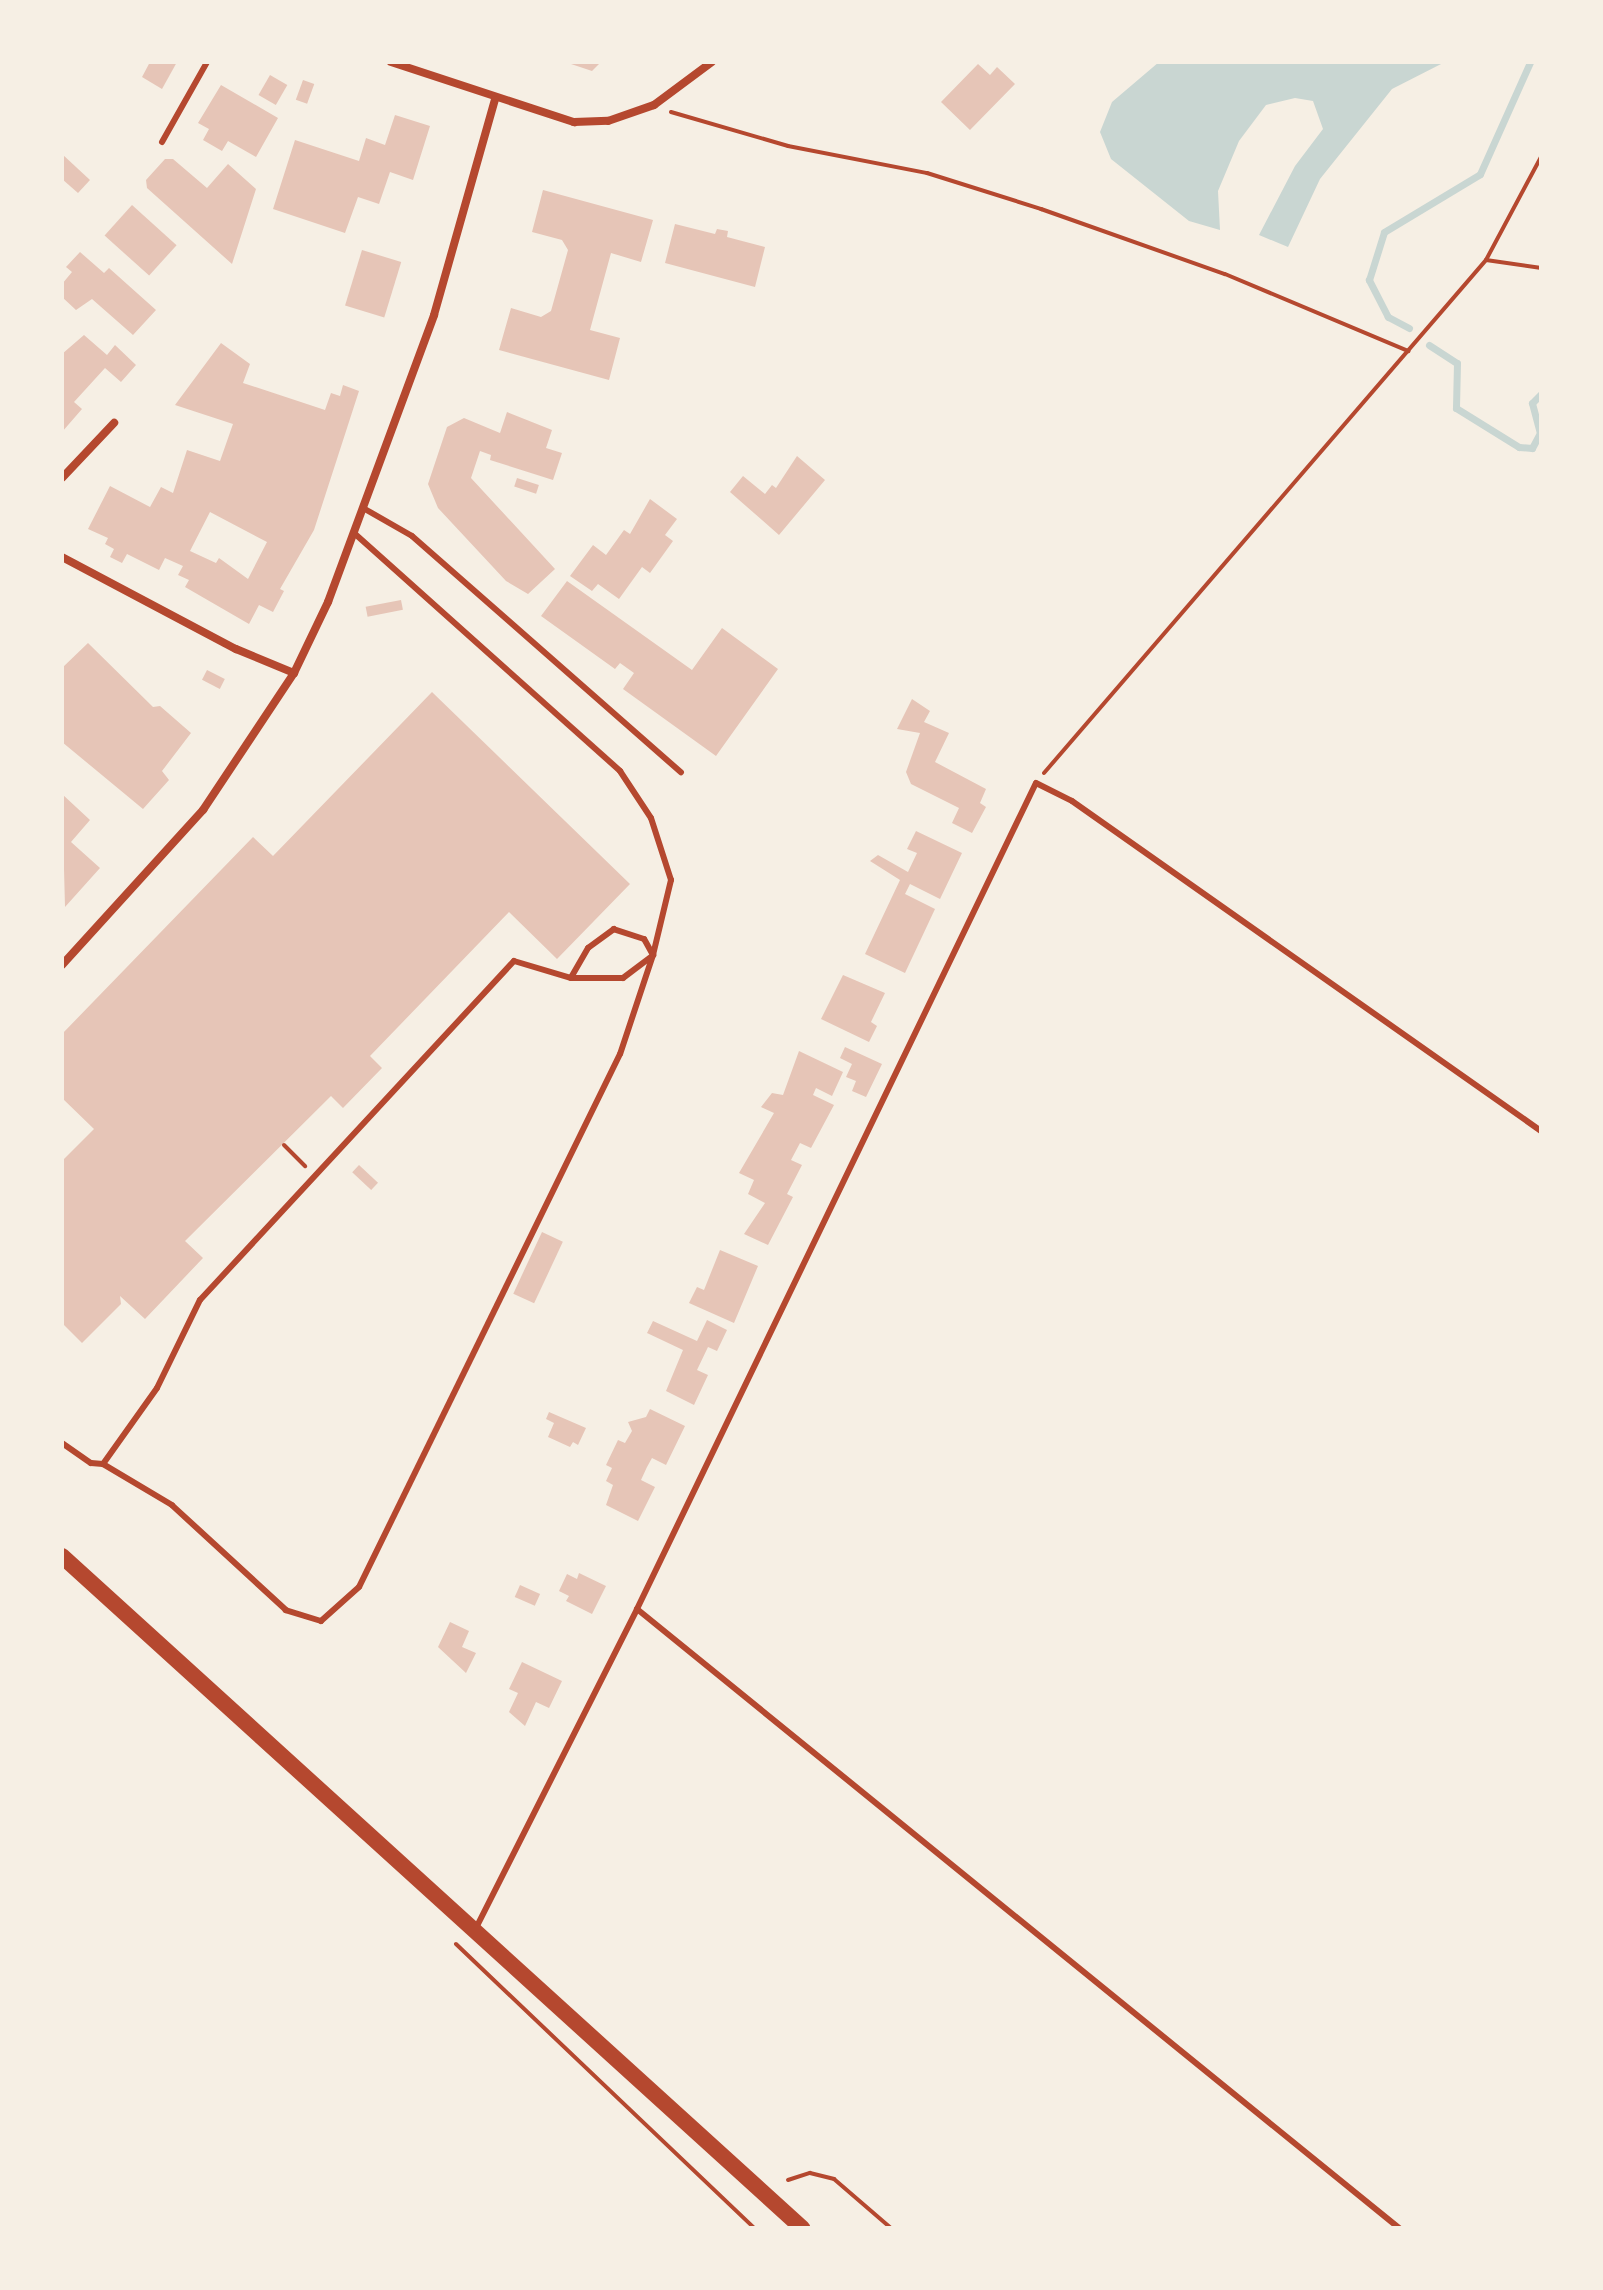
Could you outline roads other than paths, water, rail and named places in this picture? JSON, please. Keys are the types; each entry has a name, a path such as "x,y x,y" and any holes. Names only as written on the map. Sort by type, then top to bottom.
{"main road":[{"path":"62,1556 802,2228"}],"street":[{"path":"391,62 495,100 574,122 608,121 654,105 712,62"},
{"path":"62,965 203,810 266,723 294,673 354,533 434,315 495,100"},
{"path":"62,478 114,423"},
{"path":"62,557 236,649 294,673"}],"lane":[{"path":"162,142 207,62"},
{"path":"363,508 412,536 681,772"},
{"path":"62,1443 91,1463 103,1464 172,1505 286,1610 321,1621 359,1587 620,1054 653,955 671,880 651,818 620,771 354,533"},
{"path":"475,1930 637,1609 1036,783 1072,801 1541,1131"},
{"path":"571,978 588,948 614,929 644,939 653,955"},
{"path":"103,1464 157,1388 200,1300 514,961 571,978 623,978 653,955"},
{"path":"637,1609 1399,2228"}],"waterway":[{"path":"1409,328 1388,317 1369,280 1384,232 1480,174 1530,62"},
{"path":"1429,345 1457,363 1456,408 1519,447 1532,448 1540,433 1532,403 1541,394"}]}
